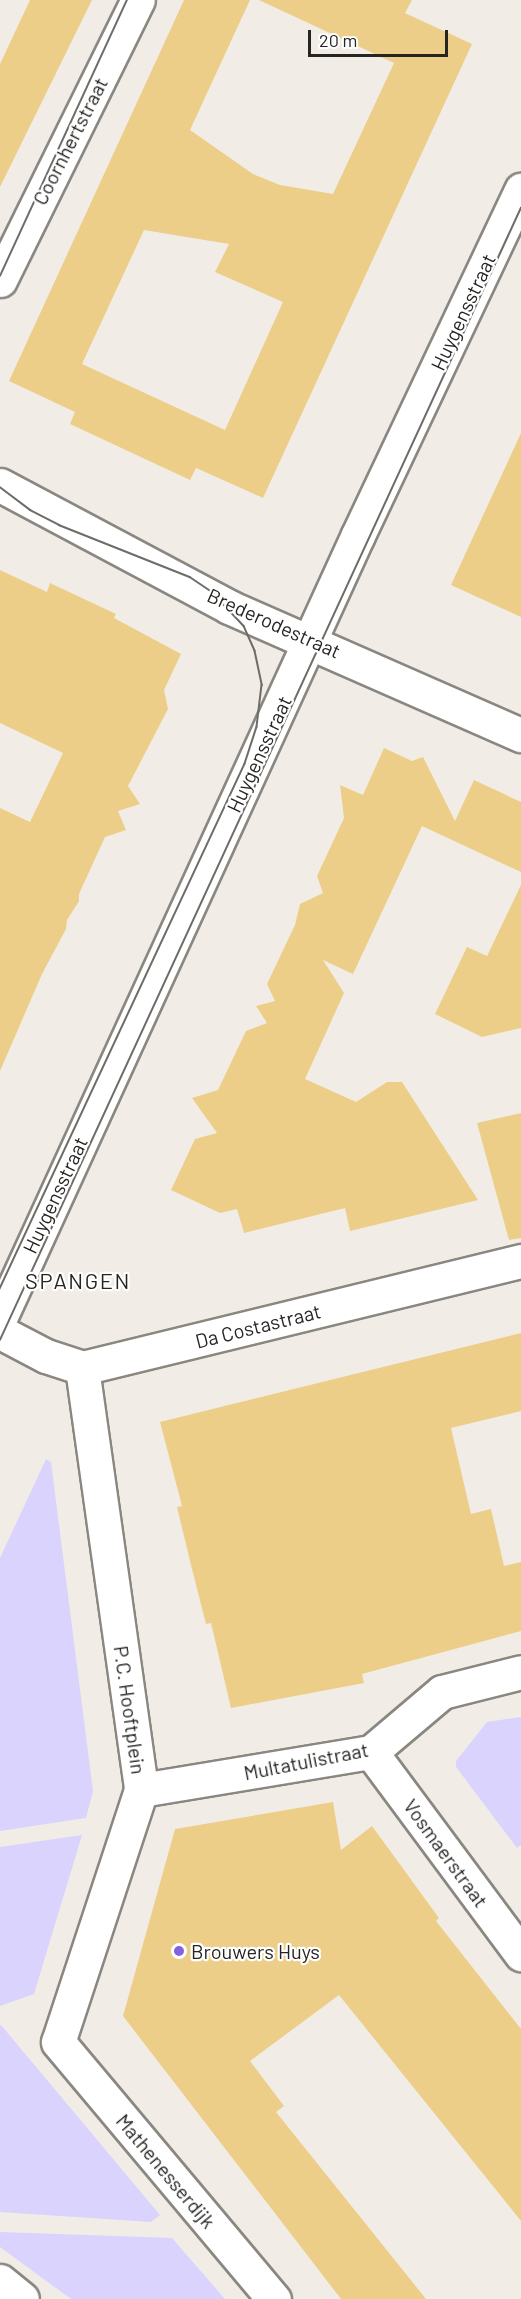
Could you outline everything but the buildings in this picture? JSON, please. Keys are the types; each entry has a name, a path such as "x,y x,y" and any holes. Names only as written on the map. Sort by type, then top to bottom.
{"street":[{"name":"Coornhertstraat","path":"0,280 138,0"},
{"name":"Huygensstraat","path":"0,1318 312,641 357,535 521,190"},
{"name":"Brederodestraat","path":"0,485 229,607 312,641 521,735"},
{"name":"Da Costastraat","path":"82,1368 521,1261"},
{"path":"0,1332 46,1356 82,1368"},
{"name":"P.C. Hooftplein","path":"58,2043 141,1791 82,1368"},
{"name":"Multatulistraat","path":"141,1791 371,1752 442,1692 521,1672"},
{"name":"Vosmaerstraat","path":"371,1752 521,1954"},
{"name":"Mathenesserdijk","path":"58,2043 274,2299"},
{"path":"0,2281 22,2299"}],"shaded area":[{"path":"46,1459 51,1462 93,1791 86,1818 0,1831 0,1558"},
{"path":"521,1717 521,1845 517,1848 456,1767 456,1761 487,1722"},
{"path":"82,1835 34,1994 0,2006 0,1847"},
{"path":"0,2026 160,2215 151,2222 0,2212"},
{"path":"0,2232 172,2238 225,2299 71,2299 0,2247"}],"tram line":[{"path":"0,276 127,0"},
{"path":"0,1340 521,208"},
{"path":"0,487 30,510 59,525 190,577 211,591 244,626 255,651 262,685 257,727 245,764 0,1289"}],"place":[{"name":"Brouwers Huys","path":"179,1951"}],"district":[{"name":"SPANGEN","path":"78,1281"}]}
